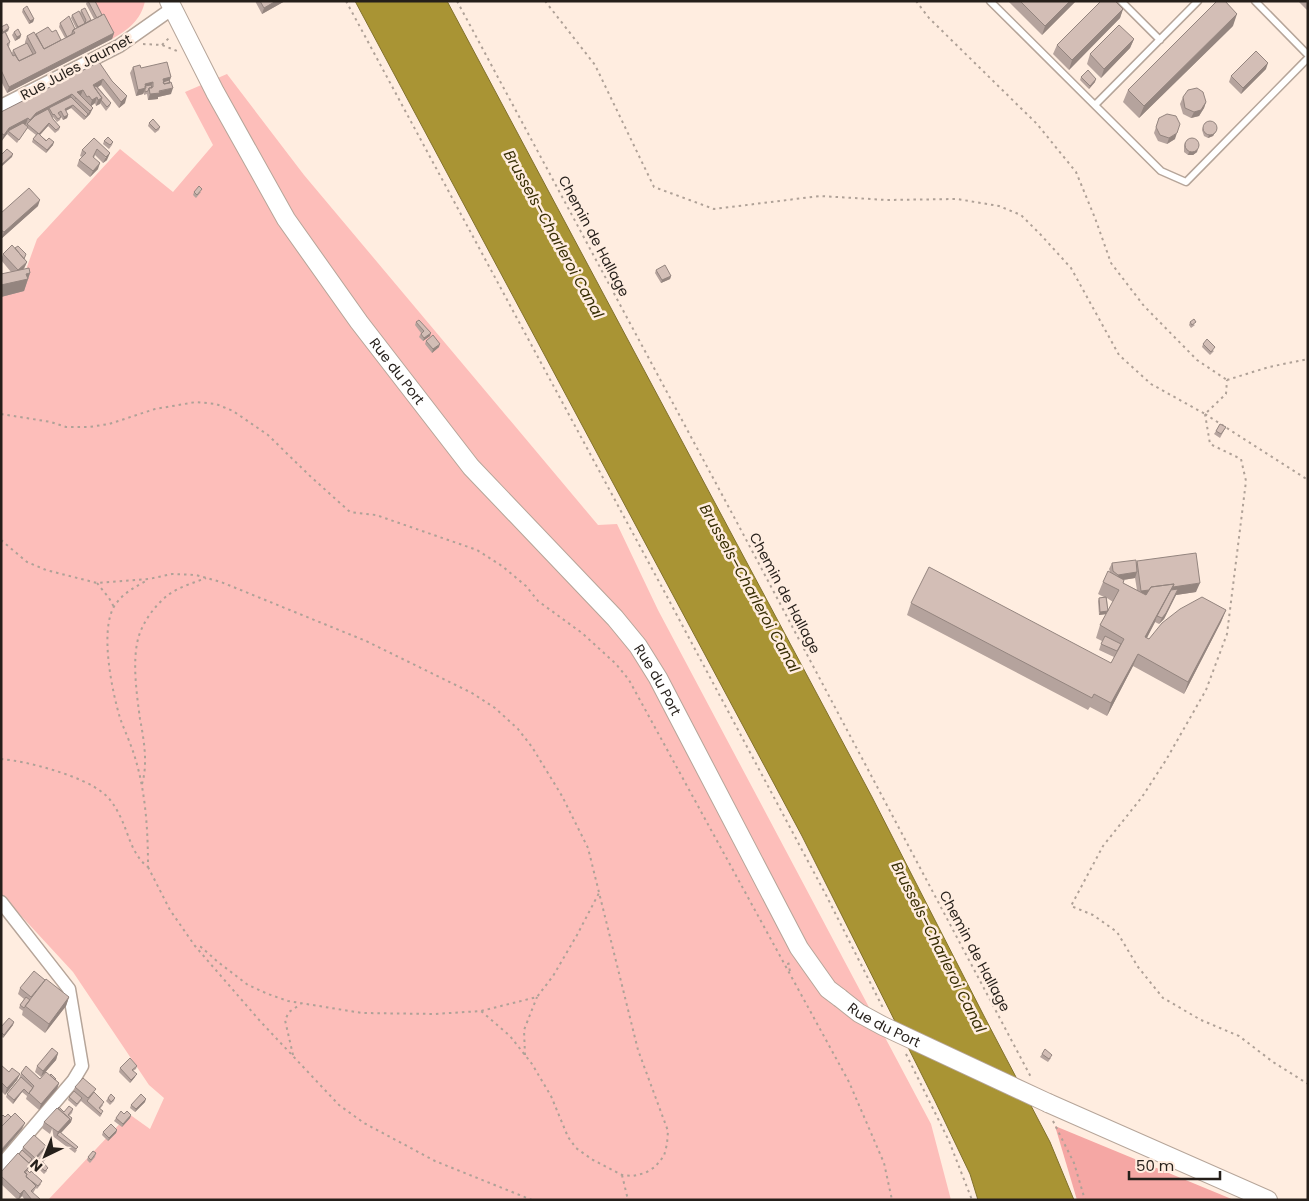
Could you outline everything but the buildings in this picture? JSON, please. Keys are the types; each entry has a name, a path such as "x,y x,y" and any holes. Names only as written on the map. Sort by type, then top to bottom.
{"main road":[{"name":"Rue du Port","path":"171,4 185,48 286,219 359,322 471,467 614,618 638,646 658,678 799,948 828,989 859,1013 882,1026 1049,1110 1268,1200"}],"street":[{"name":"Rue Jules Jaumet","path":"1,106 119,46 142,31 171,4"},
{"path":"1,902 69,988 82,1066 74,1081 1,1165"}],"lane":[{"path":"990,1 1161,170 1186,182 1308,56 1255,1"},
{"path":"1122,1 1160,40"},
{"path":"1095,105 1198,1"}],"path":[{"path":"346,1 669,600 826,895 888,1018"},
{"name":"Chemin de Hallage","path":"457,1 736,521 1032,1080"},
{"path":"545,1 595,65 654,188 714,210 820,196 887,200 958,199 998,206 1021,215 1071,268 1118,355 1151,384 1205,414 1308,480"},
{"path":"916,1 929,18 1036,124 1076,172 1111,263 1144,306 1197,360 1227,380"},
{"path":"142,44 185,48"},
{"path":"1227,380 1269,367 1308,359"},
{"path":"1205,414 1226,394 1227,380"},
{"path":"1,414 51,422 66,427 90,427 109,424 155,409 196,402 216,404 233,411 268,435 350,512 376,515 478,550 514,576 538,601 582,633 616,664 629,680 849,1082 884,1163 892,1200"},
{"path":"1205,414 1210,444 1241,459 1246,481 1227,634 1206,690 1166,760 1142,797 1103,846 1071,906 1093,914 1117,932 1138,967 1164,998 1201,1020 1239,1036 1273,1062 1308,1084"},
{"path":"1,540 27,562 46,570 97,582 149,579 172,574 196,575 221,582 294,610 366,641 472,693 495,708 523,735 532,747 550,776 588,848 638,1050 668,1131 664,1156 655,1167 645,1173 634,1176 622,1175 593,1160 576,1148 568,1137 552,1096 525,1055 510,1036 481,1011"},
{"path":"142,785 145,766 144,742 136,682 138,639 142,627 157,605 179,588 206,578"},
{"path":"148,868 142,785 136,761 120,716 108,658 106,629 114,607 126,593 149,579"},
{"path":"97,582 114,607"},
{"path":"1,759 22,761 59,772 102,792 113,804 138,858 148,868 170,910 195,946 293,1058 339,1105 364,1123 443,1164 532,1200"},
{"path":"525,1055 524,1030 537,997 558,968 599,893"},
{"path":"195,946 201,947 248,985 268,994 302,1004 362,1013 435,1014 481,1011 537,997"},
{"path":"293,1058 285,1020 289,1012 302,1004"},
{"path":"905,1053 949,1141 972,1200"},
{"path":"1049,1110 1074,1162 1084,1200"},
{"path":"622,1175 628,1200"}],"shaded area":[{"path":"92,1 145,1 140,14 133,24 112,39"},
{"path":"227,74 304,175 598,525 617,524 658,610 931,1124 951,1200 48,1200 129,1114 150,1129 164,1098 149,1085 73,972 1,894 1,285 23,278 37,239 120,149 173,192 213,145 185,92"},
{"path":"1055,1126 1234,1200 1077,1200"}],"water":[{"name":"Brussels–Charleroi Canal","path":"355,1 447,1 872,797 1050,1142 1074,1200 978,1200 970,1174 935,1101 802,836"}]}
